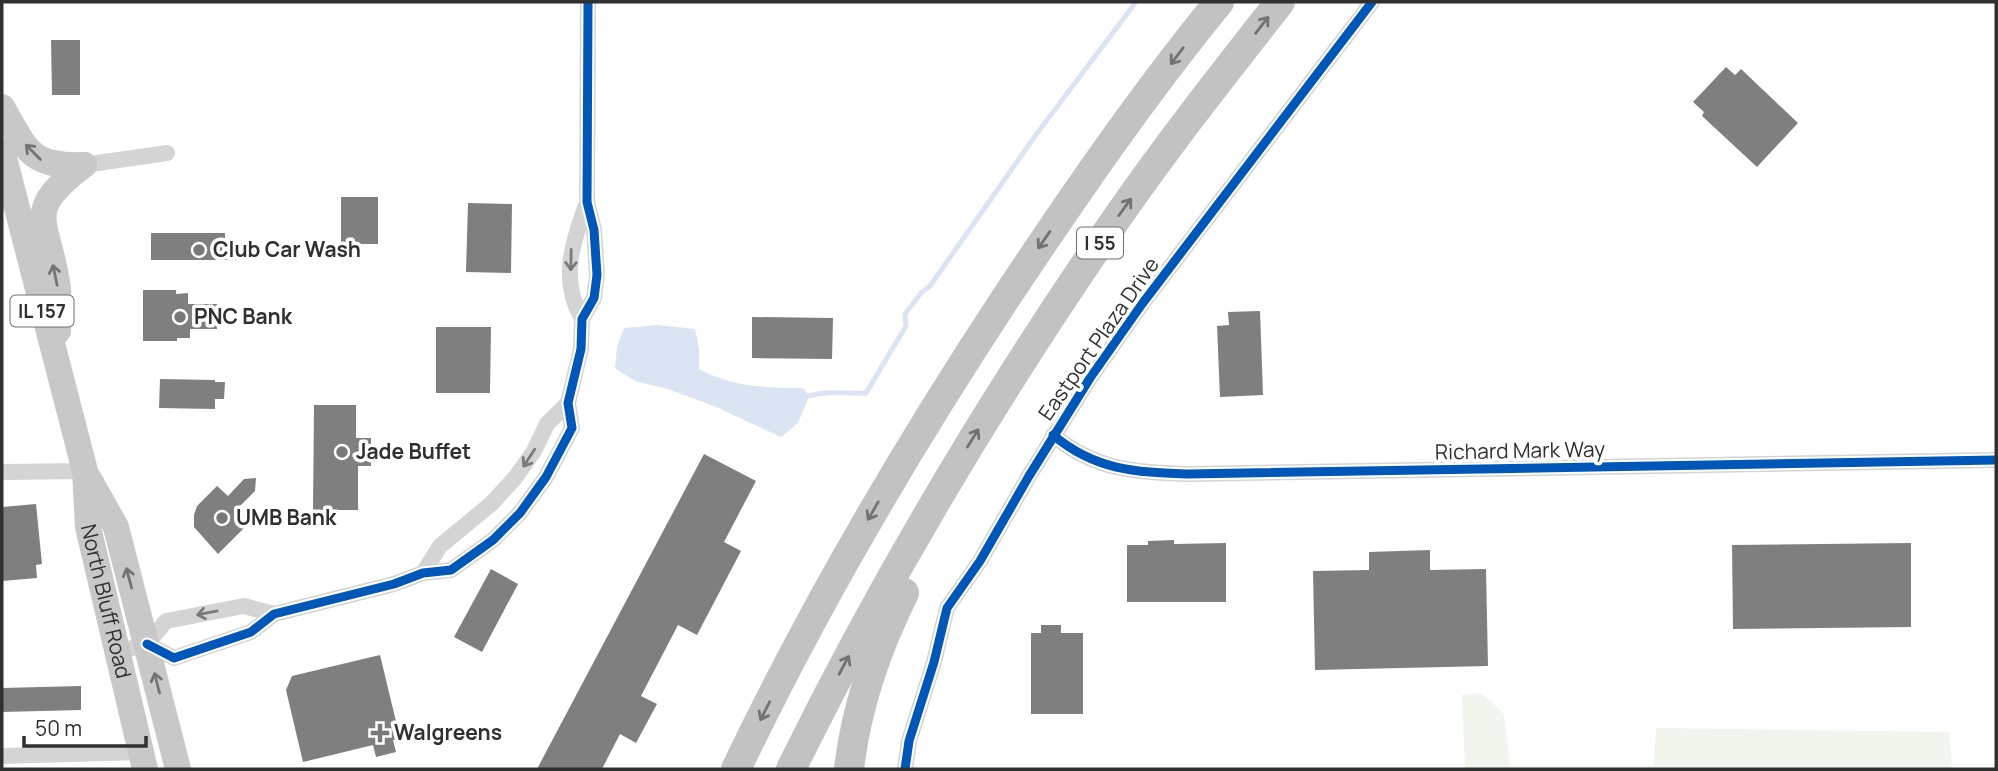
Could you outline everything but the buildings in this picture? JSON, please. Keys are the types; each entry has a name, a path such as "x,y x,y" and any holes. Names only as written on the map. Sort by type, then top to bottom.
{"highway":[{"name":"I 55","path":"736,769 854,544 967,358 1120,132 1219,2"},
{"name":"I 55","path":"791,769 841,671 937,496 1108,230 1198,106 1280,2"},
{"path":"849,769 857,720 873,668 892,617 926,549 934,527 937,496"}],"main road":[{"path":"2,107 34,156 41,161 55,165 84,165"},
{"name":"North Bluff Road","path":"2,150 85,471 88,527 143,761"},
{"path":"58,368 57,284 43,212 54,189 84,165"},
{"name":"North Bluff Road","path":"85,471 116,527 178,769"}],"street":[{"path":"147,644 174,658 251,632 274,614 394,584 423,573 451,570 493,540 520,513 546,477 572,428 568,403 581,349 582,319 594,298 597,275 594,229 587,202 588,2"},
{"name":"Eastport Plaza Drive","path":"905,769 912,729 934,662 947,608 981,561 1054,435 1142,304 1371,2"},
{"path":"84,165 167,153"},
{"path":"582,319 572,301 570,250 587,202"},
{"path":"423,573 440,546 491,504 515,478 534,451 547,425 568,403"},
{"name":"Richard Mark Way","path":"1054,435 1074,452 1113,467 1144,472 1189,474 1996,460"},
{"path":"2,472 85,471"},
{"path":"117,652 147,644 166,621 244,606 274,614"},
{"path":"2,756 143,761"}],"shaded area":[{"path":"658,325 695,329 699,369 711,375 750,385 803,388 809,396 798,423 781,437 714,406 668,389 635,381 615,368 617,347 624,328"},
{"path":"1481,693 1504,714 1510,766 1654,766 1656,728 1949,732 1952,769 1465,769 1462,695"}],"waterway":[{"path":"809,396 866,393 906,326 905,314 930,286 1035,136 1136,2"}],"cycle path":[{"path":"147,644 174,658 251,632 274,614 394,584 423,573 451,570 493,540 520,513 546,477 572,428 568,403 581,349 582,319 594,298 597,275 594,230 587,202 588,2"},
{"path":"905,769 909,741 934,662 947,608 980,561 1090,378 1142,304 1372,2"},
{"path":"1053,435 1069,447 1101,463 1134,470 1189,474 1996,460"}],"place":[{"name":"Club Car Wash","path":"199,250"},
{"name":"PNC Bank","path":"180,317"},
{"name":"Jade Buffet","path":"342,452"},
{"name":"UMB Bank","path":"222,518"},
{"name":"Walgreens","path":"380,733"}]}
